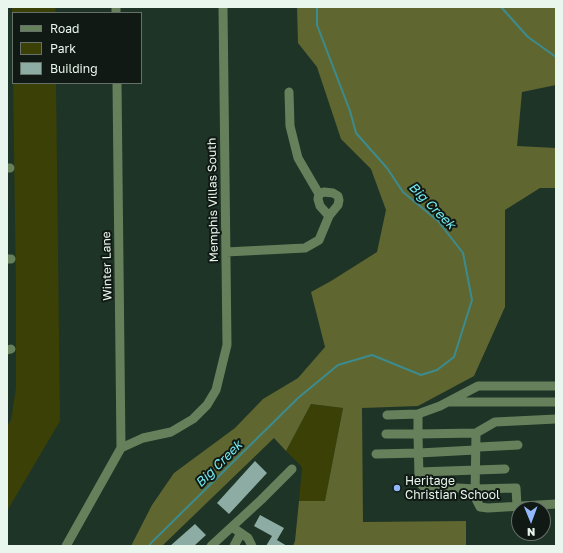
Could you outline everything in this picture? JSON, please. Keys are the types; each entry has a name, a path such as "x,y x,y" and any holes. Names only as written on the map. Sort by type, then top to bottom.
{"street":[{"name":"Memphis Villas South","path":"121,448 143,438 171,432 193,419 207,405 216,390 227,345 223,7"},
{"name":"Winter Lane","path":"117,84 121,448"},
{"path":"289,92 290,126 298,158 319,194 318,199 320,206 329,216"},
{"path":"226,252 305,248 319,240 329,216 338,205 339,200 338,196 333,192 319,194"},
{"path":"387,415 418,414 447,402 478,386 556,386"},
{"path":"447,402 556,402"},
{"path":"418,414 419,472 420,483 423,486 475,489 516,488 517,501"},
{"path":"386,434 476,433 495,422 556,419"},
{"path":"476,433 475,497 480,506 488,508 511,506"},
{"path":"376,454 475,450 479,447 518,445"},
{"path":"66,546 121,448"},
{"path":"211,546 292,469"},
{"path":"419,472 505,469"},
{"path":"232,527 248,538 252,546"},
{"path":"234,546 241,533"}],"green space":[{"path":"12,7 56,7 55,12 12,12"},
{"path":"297,7 556,7 556,85 522,92 517,146 556,148 556,188 540,188 505,210 505,307 474,376 418,406 362,408 363,522 466,521 466,546 293,546 295,541 299,501 325,501 343,408 311,404 286,451 274,438 162,546 131,546 152,505 174,473 235,428 263,399 298,378 325,347 311,292 377,252 386,210 371,169 341,139 317,67 298,43"},
{"path":"13,84 56,84 60,421 7,511 7,426 11,420 16,388"},
{"path":"311,404 343,408 325,502 299,501 302,467 286,451"}],"building":[{"path":"255,461 267,473 229,514 217,503"},
{"path":"260,515 284,528 277,540 287,546 266,546 272,536 254,526"},
{"path":"195,524 206,535 194,546 170,546"}],"waterway":[{"name":"Big Creek","path":"149,546 298,398 338,365 372,355 421,375 437,370 454,357 472,300 463,253 438,221 403,192 387,168 356,133 350,111 317,25 317,7"},
{"name":"Big Creek","path":"501,7 528,37 556,57"}],"place":[{"name":"Heritage Christian School","path":"397,488"}]}
